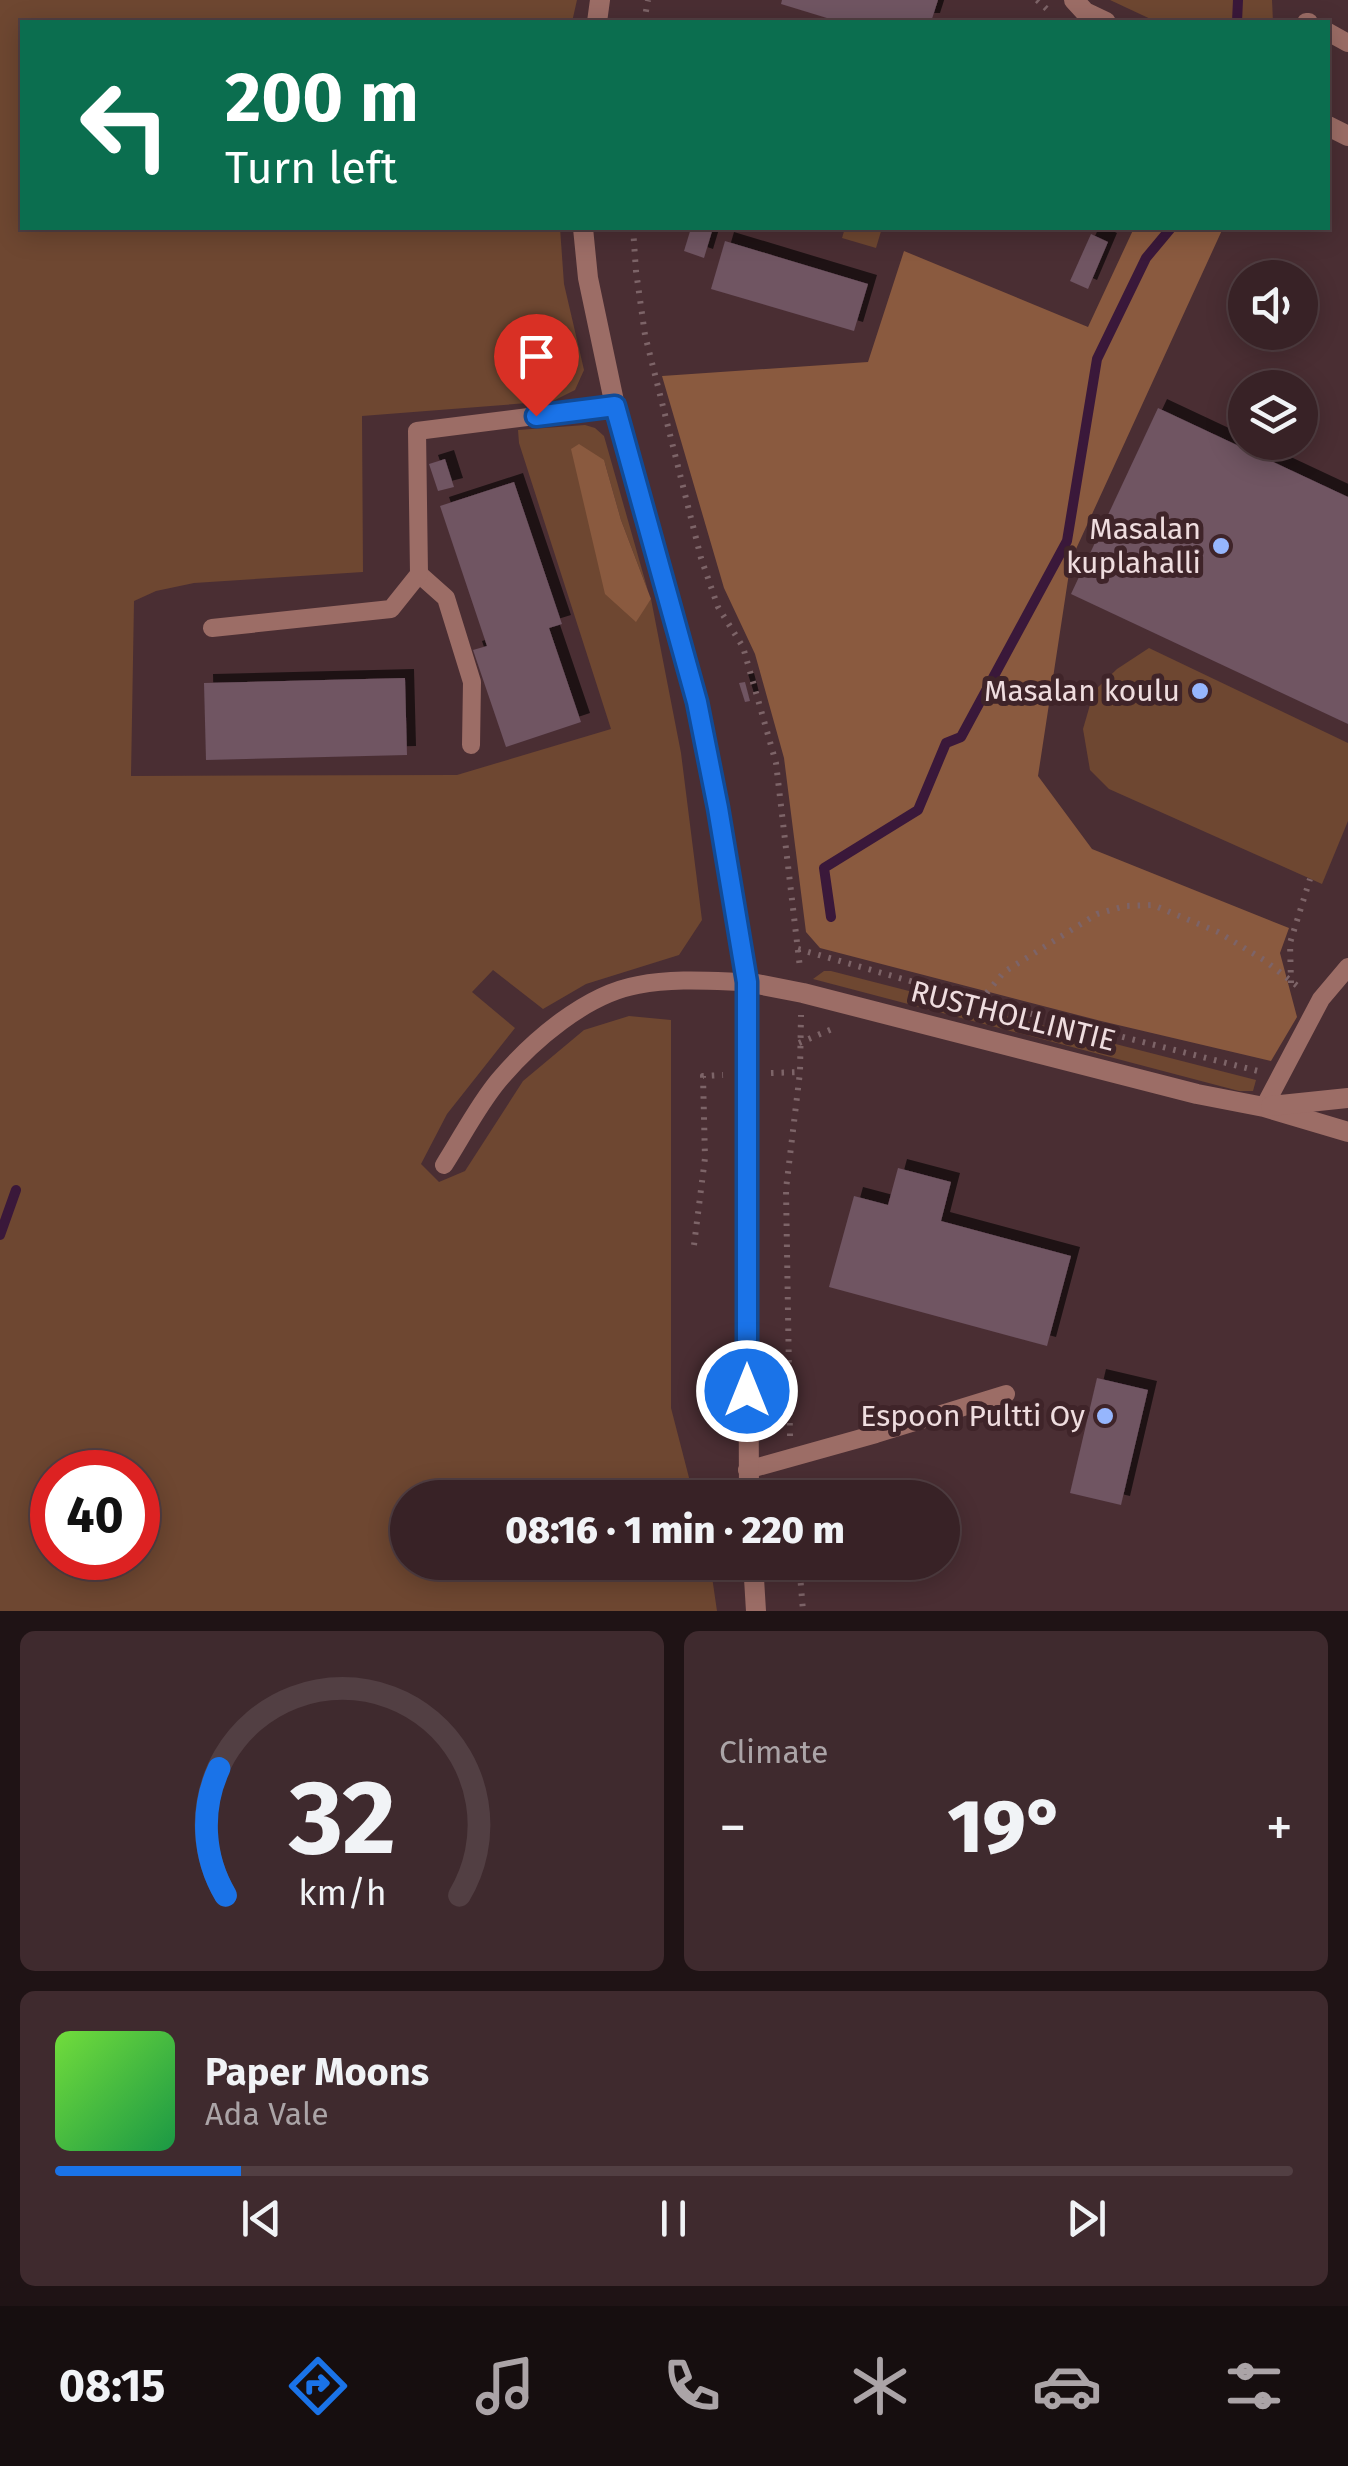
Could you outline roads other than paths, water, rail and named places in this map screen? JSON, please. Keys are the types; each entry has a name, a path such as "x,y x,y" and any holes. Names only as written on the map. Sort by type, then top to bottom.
{"street":[{"path":"1074,0 1085,12 1102,20"},
{"path":"583,230 588,278 615,406 697,702 747,982 748,1480"},
{"name":"RUSTHOLLINTIE","path":"747,982 1197,1094 1264,1107 1348,1132"},
{"name":"RUSTHOLLINTIE","path":"1264,1107 1348,1098"},
{"path":"754,1580 756,1611"}],"lane":[{"path":"212,628 391,609 419,574 417,431 615,406"},
{"path":"419,574 446,598 472,682 471,745"},
{"path":"1264,1107 1321,999 1348,968"},
{"path":"444,1164 498,1082 542,1036 591,1002 635,985 680,980 747,982"},
{"path":"747,1470 1006,1394"}],"waterway":[{"path":"1237,20 1238,0"},
{"path":"831,917 824,868 918,810 946,743 961,737 1067,541 1097,359 1146,258 1169,230"},
{"path":"0,1235 16,1190"}],"place":[{"name":"Masalan kuplahalli","path":"1221,546"},
{"name":"Masalan koulu","path":"1200,691"},
{"name":"Espoon Pultti Oy","path":"1105,1416"}]}
